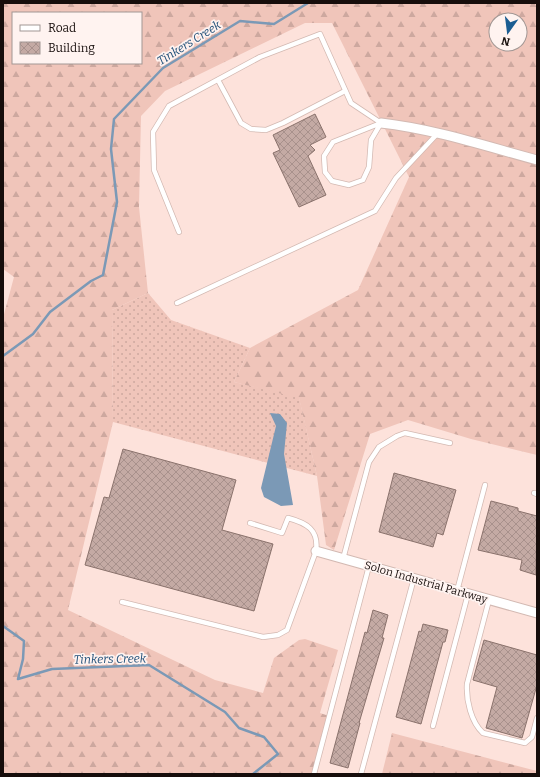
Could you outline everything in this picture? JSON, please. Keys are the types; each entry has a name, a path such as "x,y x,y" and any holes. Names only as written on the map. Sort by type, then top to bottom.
{"street":[{"path":"381,124 407,126 438,133 537,160"},
{"name":"Solon Industrial Parkway","path":"316,551 537,613"}],"lane":[{"path":"179,232 154,170 153,132 169,106 260,57 320,34 351,103 381,124"},
{"path":"218,80 241,123 251,129 266,130 283,123 345,91"},
{"path":"381,124 371,140 368,167 363,180 348,185 332,181 325,172 324,156 333,142 381,124"},
{"path":"177,304 375,211 396,178 438,133"},
{"path":"344,558 369,462 379,447 405,433 450,443"},
{"path":"457,590 485,485"},
{"path":"122,602 263,638 278,635 287,630 316,551 317,540 313,531 301,522 288,518 282,533 250,523"},
{"path":"314,774 370,566"},
{"path":"362,774 414,578"},
{"path":"433,726 468,594"},
{"path":"489,600 468,684 466,696 469,707 479,729 483,733 517,742 525,743 532,736 537,718"}],"green space":[{"path":"3,3 537,3 537,455 471,439 408,420 370,434 334,550 326,545 317,476 299,398 234,382 250,348 358,290 409,177 332,23 305,23 165,91 141,116 139,207 148,293 112,310 113,422 68,610 215,680 263,693 274,658 299,640 305,639 338,650 320,713 329,716 314,774 3,774 3,318 14,277 3,269"},
{"path":"148,293 171,320 250,348 234,382 299,397 317,476 113,422 112,310"},
{"path":"392,733 537,771 536,774 382,774"}],"water":[{"path":"270,413 280,414 287,423 284,454 293,505 281,506 264,497 261,488 276,426"}],"building":[{"path":"315,114 326,137 310,145 315,150 308,156 326,195 299,207 273,153 280,150 273,135"},
{"path":"123,449 236,480 222,530 273,544 254,611 85,565 104,497 109,498"},
{"path":"394,473 456,490 443,535 437,533 433,547 379,532"},
{"path":"491,501 518,508 518,511 537,516 536,575 520,570 522,560 478,550"},
{"path":"373,610 388,615 382,638 384,638 359,723 348,768 330,763 365,632 367,633"},
{"path":"423,624 448,630 445,642 443,642 421,724 396,717 419,631 421,632"},
{"path":"484,640 537,655 537,685 522,738 486,728 497,687 473,680"}],"waterway":[{"name":"Tinkers Creek","path":"3,356 33,334 50,312 91,281 103,275 117,202 111,149 114,119 163,68 240,21 274,24 308,3"},
{"name":"Tinkers Creek","path":"3,626 24,641 23,659 18,679 52,669 149,665 225,712 239,728 264,737 278,754 253,774"}]}
